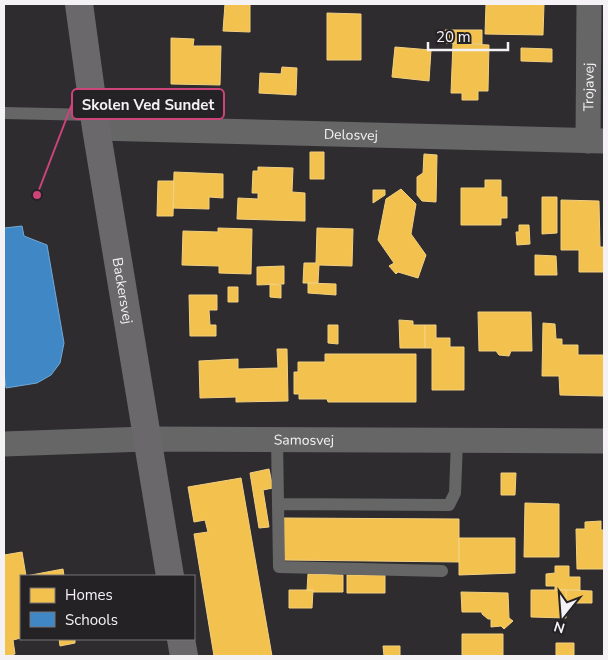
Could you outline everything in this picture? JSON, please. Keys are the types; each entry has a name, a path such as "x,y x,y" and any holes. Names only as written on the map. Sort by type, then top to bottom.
{"street":[{"name":"Backersvej","path":"79,4 146,439 170,575"},
{"name":"Trojavej","path":"590,4 596,141"},
{"name":"Delosvej","path":"96,121 596,141"},
{"name":"Samosvej","path":"4,444 146,439 604,440"},
{"path":"181,640 184,656"}],"lane":[{"path":"4,114 96,121"},
{"path":"277,439 279,567 442,571"},
{"path":"278,504 449,505 455,493 457,440"}],"building: Homes":[{"path":"225,4 250,4 250,32 223,31"},
{"path":"486,4 544,4 543,35 485,34"},
{"path":"327,13 361,14 361,60 327,60"},
{"path":"445,30 482,30 482,44 445,43"},
{"path":"171,38 194,39 193,46 221,46 220,85 171,84"},
{"path":"453,43 489,45 488,91 478,91 478,100 462,100 462,93 451,93"},
{"path":"395,47 431,50 429,81 392,77"},
{"path":"521,48 552,49 552,62 521,61"},
{"path":"282,67 297,68 296,95 259,93 260,73 281,74"},
{"path":"310,152 324,152 324,179 310,179"},
{"path":"424,154 437,155 436,202 422,201 417,195 417,177 423,173"},
{"path":"258,167 293,168 292,192 305,193 305,221 237,219 238,198 258,199 258,193 252,193 253,171 258,171"},
{"path":"174,172 223,174 223,198 209,197 209,209 173,208"},
{"path":"485,180 501,180 501,197 507,197 507,218 501,218 501,225 461,225 461,188 485,188"},
{"path":"158,181 174,181 173,216 157,216"},
{"path":"401,189 416,204 411,234 426,255 418,278 398,272 396,274 389,266 394,263 378,240 386,199"},
{"path":"373,190 385,190 385,195 373,203"},
{"path":"542,197 557,197 557,233 542,234"},
{"path":"561,200 599,201 600,247 604,247 604,272 579,272 579,250 561,250"},
{"path":"519,225 529,225 530,244 517,245 516,232 519,232"},
{"path":"218,228 252,229 251,274 219,273 219,266 182,265 183,231 218,232"},
{"path":"317,228 353,229 352,266 319,265 318,283 303,283 304,263 316,263"},
{"path":"535,255 556,256 557,275 535,275"},
{"path":"284,266 284,284 257,285 257,267"},
{"path":"308,283 336,284 336,295 308,293"},
{"path":"270,284 281,285 281,298 270,297"},
{"path":"228,287 238,287 238,302 228,302"},
{"path":"189,295 217,295 217,310 209,310 210,325 216,325 216,336 190,336"},
{"path":"478,312 531,312 532,351 511,351 509,356 499,355 496,351 479,351"},
{"path":"399,320 413,321 413,325 425,325 425,348 400,348"},
{"path":"543,323 555,324 556,339 562,339 562,345 578,345 578,355 604,355 604,396 560,395 559,376 542,376"},
{"path":"328,325 338,325 338,344 328,343"},
{"path":"425,325 436,325 436,338 450,338 450,347 464,347 464,390 432,390 432,348 425,348"},
{"path":"277,349 287,349 288,401 236,402 236,397 200,398 199,361 238,359 238,369 278,368"},
{"path":"325,354 416,354 416,402 328,402 327,399 299,399 299,394 294,394 294,372 298,372 298,362 325,362"},
{"path":"269,469 273,488 263,490 269,527 259,528 250,473"},
{"path":"501,473 516,473 515,495 501,495"},
{"path":"241,478 272,656 214,656 194,534 208,532 205,520 194,522 188,487"},
{"path":"525,503 559,504 559,557 524,557"},
{"path":"284,518 459,519 459,562 284,560"},
{"path":"601,521 601,530 604,530 604,569 577,569 576,529 585,529 585,522"},
{"path":"459,538 515,538 515,573 459,575"},
{"path":"22,552 26,575 20,575 20,638 13,640 15,654 4,656 4,555"},
{"path":"555,566 569,566 569,577 580,577 580,590 555,590 555,586 546,586 546,574 555,573"},
{"path":"63,569 64,575 31,575"},
{"path":"308,574 343,575 343,592 313,592 313,590 307,590"},
{"path":"347,575 385,575 385,593 347,593"},
{"path":"289,590 313,590 312,608 289,608"},
{"path":"531,590 566,590 566,618 531,617"},
{"path":"566,590 592,591 592,603 566,603"},
{"path":"461,592 508,593 509,618 513,621 504,629 501,626 491,627 491,619 488,619 482,612 462,612"},
{"path":"462,634 503,634 503,656 462,656"},
{"path":"59,640 75,640 75,643 60,646"},
{"path":"556,643 574,643 574,656 556,656"},
{"path":"383,646 400,646 400,656 384,656"}],"building: Schools":[{"path":"22,226 24,236 47,245 64,343 60,363 51,375 37,383 6,388 4,373 4,228"}],"place":[{"name":"Skolen Ved Sundet","path":"37,195"}]}
